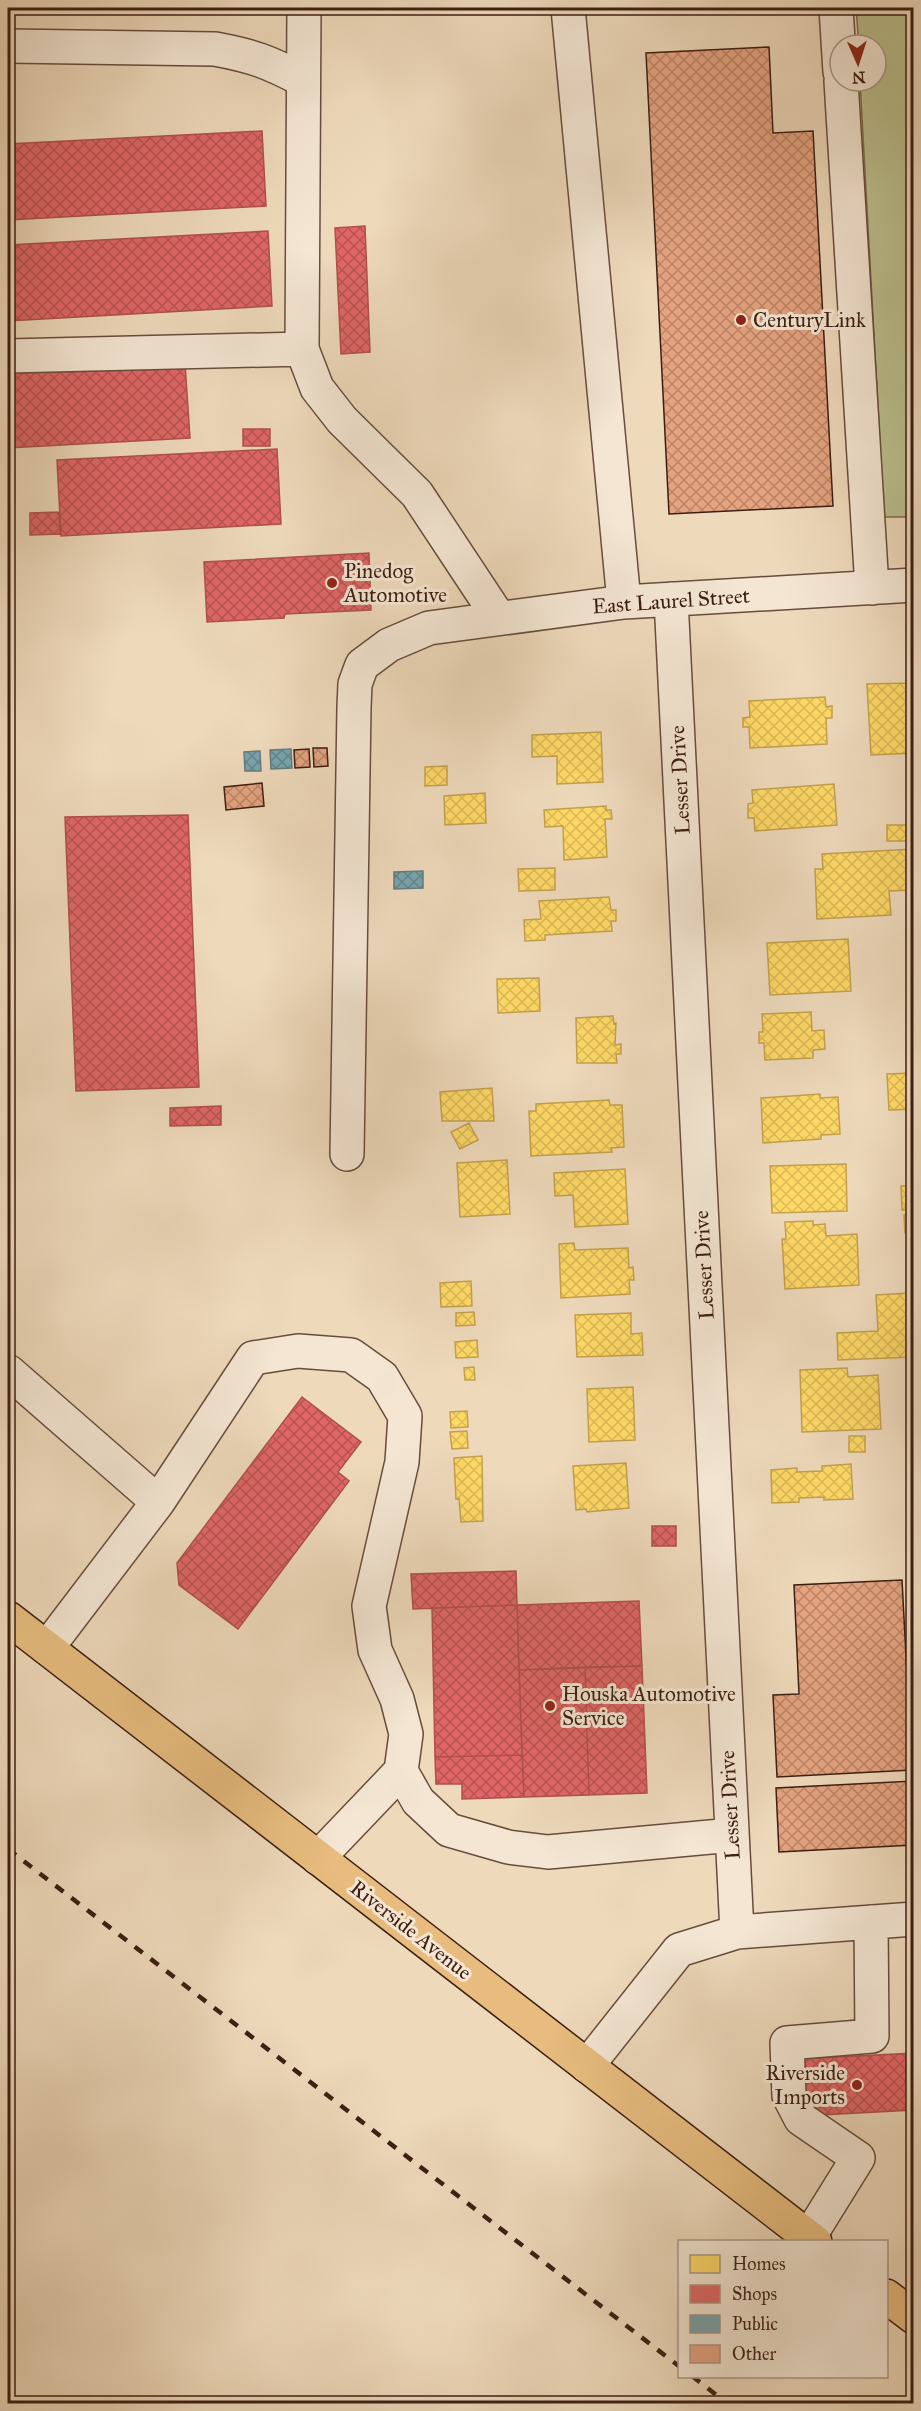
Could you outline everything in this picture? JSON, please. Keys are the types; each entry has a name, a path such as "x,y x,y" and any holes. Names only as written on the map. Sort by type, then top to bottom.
{"main road":[{"name":"Riverside Avenue","path":"8,1618 812,2239"},
{"path":"888,2298 914,2317"}],"street":[{"path":"567,8 624,602"},
{"path":"836,8 838,33"},
{"path":"301,12 302,349 317,388 342,420 417,494 499,618"},
{"path":"8,46 215,49 249,55 269,62 303,80"},
{"path":"842,93 872,588"},
{"path":"8,356 302,349"},
{"name":"East Laurel Street","path":"347,1154 356,684 362,665 397,640 429,628 624,602 914,585"},
{"name":"Lesser Drive","path":"671,598 737,1932"},
{"path":"47,1648 158,1502 253,1358 298,1351 351,1355 382,1377 405,1416 402,1462 369,1606 375,1650 397,1699 406,1734 401,1771 318,1858"},
{"path":"8,1365 158,1502"},
{"path":"401,1771 418,1801 449,1830 508,1847 548,1852 732,1835"},
{"path":"587,2066 679,1950 737,1932 914,1919"},
{"path":"812,2239 858,2158 801,2119 789,2096 787,2043 872,2036 871,1922"}],"green space":[{"path":"856,8 913,8 913,517 884,517 861,93 888,93 888,33 858,33"}],"building: Homes":[{"path":"914,683 914,753 871,755 867,684"},
{"path":"825,697 826,707 832,706 832,718 826,718 827,744 750,748 749,727 743,727 743,718 750,717 749,701"},
{"path":"601,732 603,782 557,784 557,756 532,757 532,735"},
{"path":"447,766 447,785 425,786 425,767"},
{"path":"834,784 837,825 755,831 754,818 748,818 748,804 753,803 752,790"},
{"path":"485,793 486,823 445,825 444,796"},
{"path":"606,806 606,810 611,810 612,819 605,819 607,857 564,860 563,826 545,827 544,810"},
{"path":"887,825 913,825 914,841 887,841"},
{"path":"914,849 914,890 889,891 891,915 817,919 815,869 823,869 822,854"},
{"path":"555,868 555,890 519,891 518,869"},
{"path":"609,897 611,910 616,910 616,921 611,921 612,931 545,935 545,940 525,941 524,920 541,919 539,901"},
{"path":"906,929 914,929 914,959 908,959"},
{"path":"848,939 851,991 770,995 767,943"},
{"path":"539,978 540,1011 498,1013 497,979"},
{"path":"811,1012 812,1031 824,1030 825,1049 813,1050 813,1058 765,1060 764,1043 759,1043 759,1032 763,1032 762,1014"},
{"path":"613,1016 614,1024 616,1023 615,1045 621,1044 621,1054 616,1054 617,1063 577,1063 576,1018"},
{"path":"914,1073 914,1109 889,1110 887,1074"},
{"path":"492,1088 494,1121 442,1121 440,1092"},
{"path":"820,1094 820,1098 838,1097 840,1134 821,1135 821,1139 763,1143 761,1098"},
{"path":"609,1100 610,1105 622,1105 624,1147 611,1148 612,1152 531,1156 529,1111 536,1111 536,1104"},
{"path":"469,1123 478,1140 460,1149 451,1132"},
{"path":"507,1160 510,1214 460,1217 457,1163"},
{"path":"846,1164 847,1211 772,1213 770,1166"},
{"path":"625,1169 628,1224 575,1227 573,1195 555,1196 554,1173"},
{"path":"901,1186 914,1186 914,1210 902,1210"},
{"path":"914,1214 914,1233 905,1233 904,1215"},
{"path":"813,1221 813,1225 825,1224 826,1236 857,1234 859,1285 785,1289 782,1239 786,1239 785,1222"},
{"path":"574,1243 575,1250 628,1248 629,1268 633,1267 634,1280 629,1280 630,1294 561,1298 559,1244"},
{"path":"471,1281 472,1306 441,1307 440,1283"},
{"path":"909,1293 909,1309 914,1308 914,1357 838,1360 837,1333 878,1331 876,1295"},
{"path":"474,1312 475,1325 456,1326 456,1313"},
{"path":"631,1313 631,1334 642,1333 643,1355 577,1357 575,1315"},
{"path":"477,1340 478,1357 456,1358 455,1342"},
{"path":"474,1367 475,1380 465,1380 464,1368"},
{"path":"847,1368 848,1377 878,1375 881,1429 802,1432 800,1370"},
{"path":"633,1387 635,1440 589,1442 587,1389"},
{"path":"467,1411 468,1427 451,1428 450,1412"},
{"path":"467,1431 468,1448 452,1449 450,1432"},
{"path":"849,1436 865,1436 865,1452 849,1452"},
{"path":"482,1456 483,1521 461,1522 459,1499 456,1499 454,1458"},
{"path":"626,1463 629,1508 587,1512 586,1509 576,1510 573,1466"},
{"path":"851,1464 853,1499 799,1498 799,1502 772,1503 771,1470 797,1468 797,1472 822,1471 822,1466"}],"building: Shops":[{"path":"262,131 266,206 8,220 8,144"},
{"path":"365,226 370,352 341,354 335,228"},
{"path":"268,231 272,306 8,321 8,245"},
{"path":"185,363 190,438 8,448 8,373"},
{"path":"243,429 270,429 270,446 243,446"},
{"path":"277,449 281,524 61,536 57,460"},
{"path":"59,512 60,534 30,535 30,513"},
{"path":"369,553 371,610 285,614 284,618 207,622 204,562"},
{"path":"188,815 199,1087 76,1091 65,817"},
{"path":"221,1106 221,1125 170,1126 170,1108"},
{"path":"302,1397 361,1442 338,1472 349,1481 238,1629 179,1585 177,1563"},
{"path":"652,1526 676,1526 676,1546 652,1546"},
{"path":"516,1571 517,1605 413,1609 411,1574"},
{"path":"639,1601 642,1666 519,1670 517,1605"},
{"path":"517,1605 522,1755 435,1757 432,1608"},
{"path":"642,1666 647,1793 589,1795 585,1667"},
{"path":"585,1667 589,1795 524,1797 519,1670"},
{"path":"522,1755 524,1797 462,1799 462,1784 436,1784 435,1757"},
{"name":"Riverside Imports","path":"914,2053 914,2110 802,2116 799,2059"}],"building: Public":[{"path":"291,749 292,768 271,769 270,750"},
{"path":"260,751 261,771 245,771 244,752"},
{"path":"423,871 423,888 394,889 394,872"}],"building: Other":[{"name":"CenturyLink","path":"769,47 773,133 813,131 833,506 669,514 646,53"},
{"path":"313,748 327,748 328,766 314,767"},
{"path":"309,749 310,767 295,768 294,750"},
{"path":"262,783 264,806 226,810 224,787"},
{"path":"902,1580 912,1770 777,1777 773,1695 799,1694 794,1585"},
{"path":"914,1781 914,1845 779,1852 776,1788"}],"railway":[{"path":"8,1849 678,2365"},
{"path":"695,2378 728,2404"}],"place":[{"name":"CenturyLink","path":"741,320"},
{"name":"Pinedog Automotive","path":"332,583"},
{"name":"Houska Automotive Service","path":"550,1706"},
{"name":"Riverside Imports","path":"857,2085"}]}
